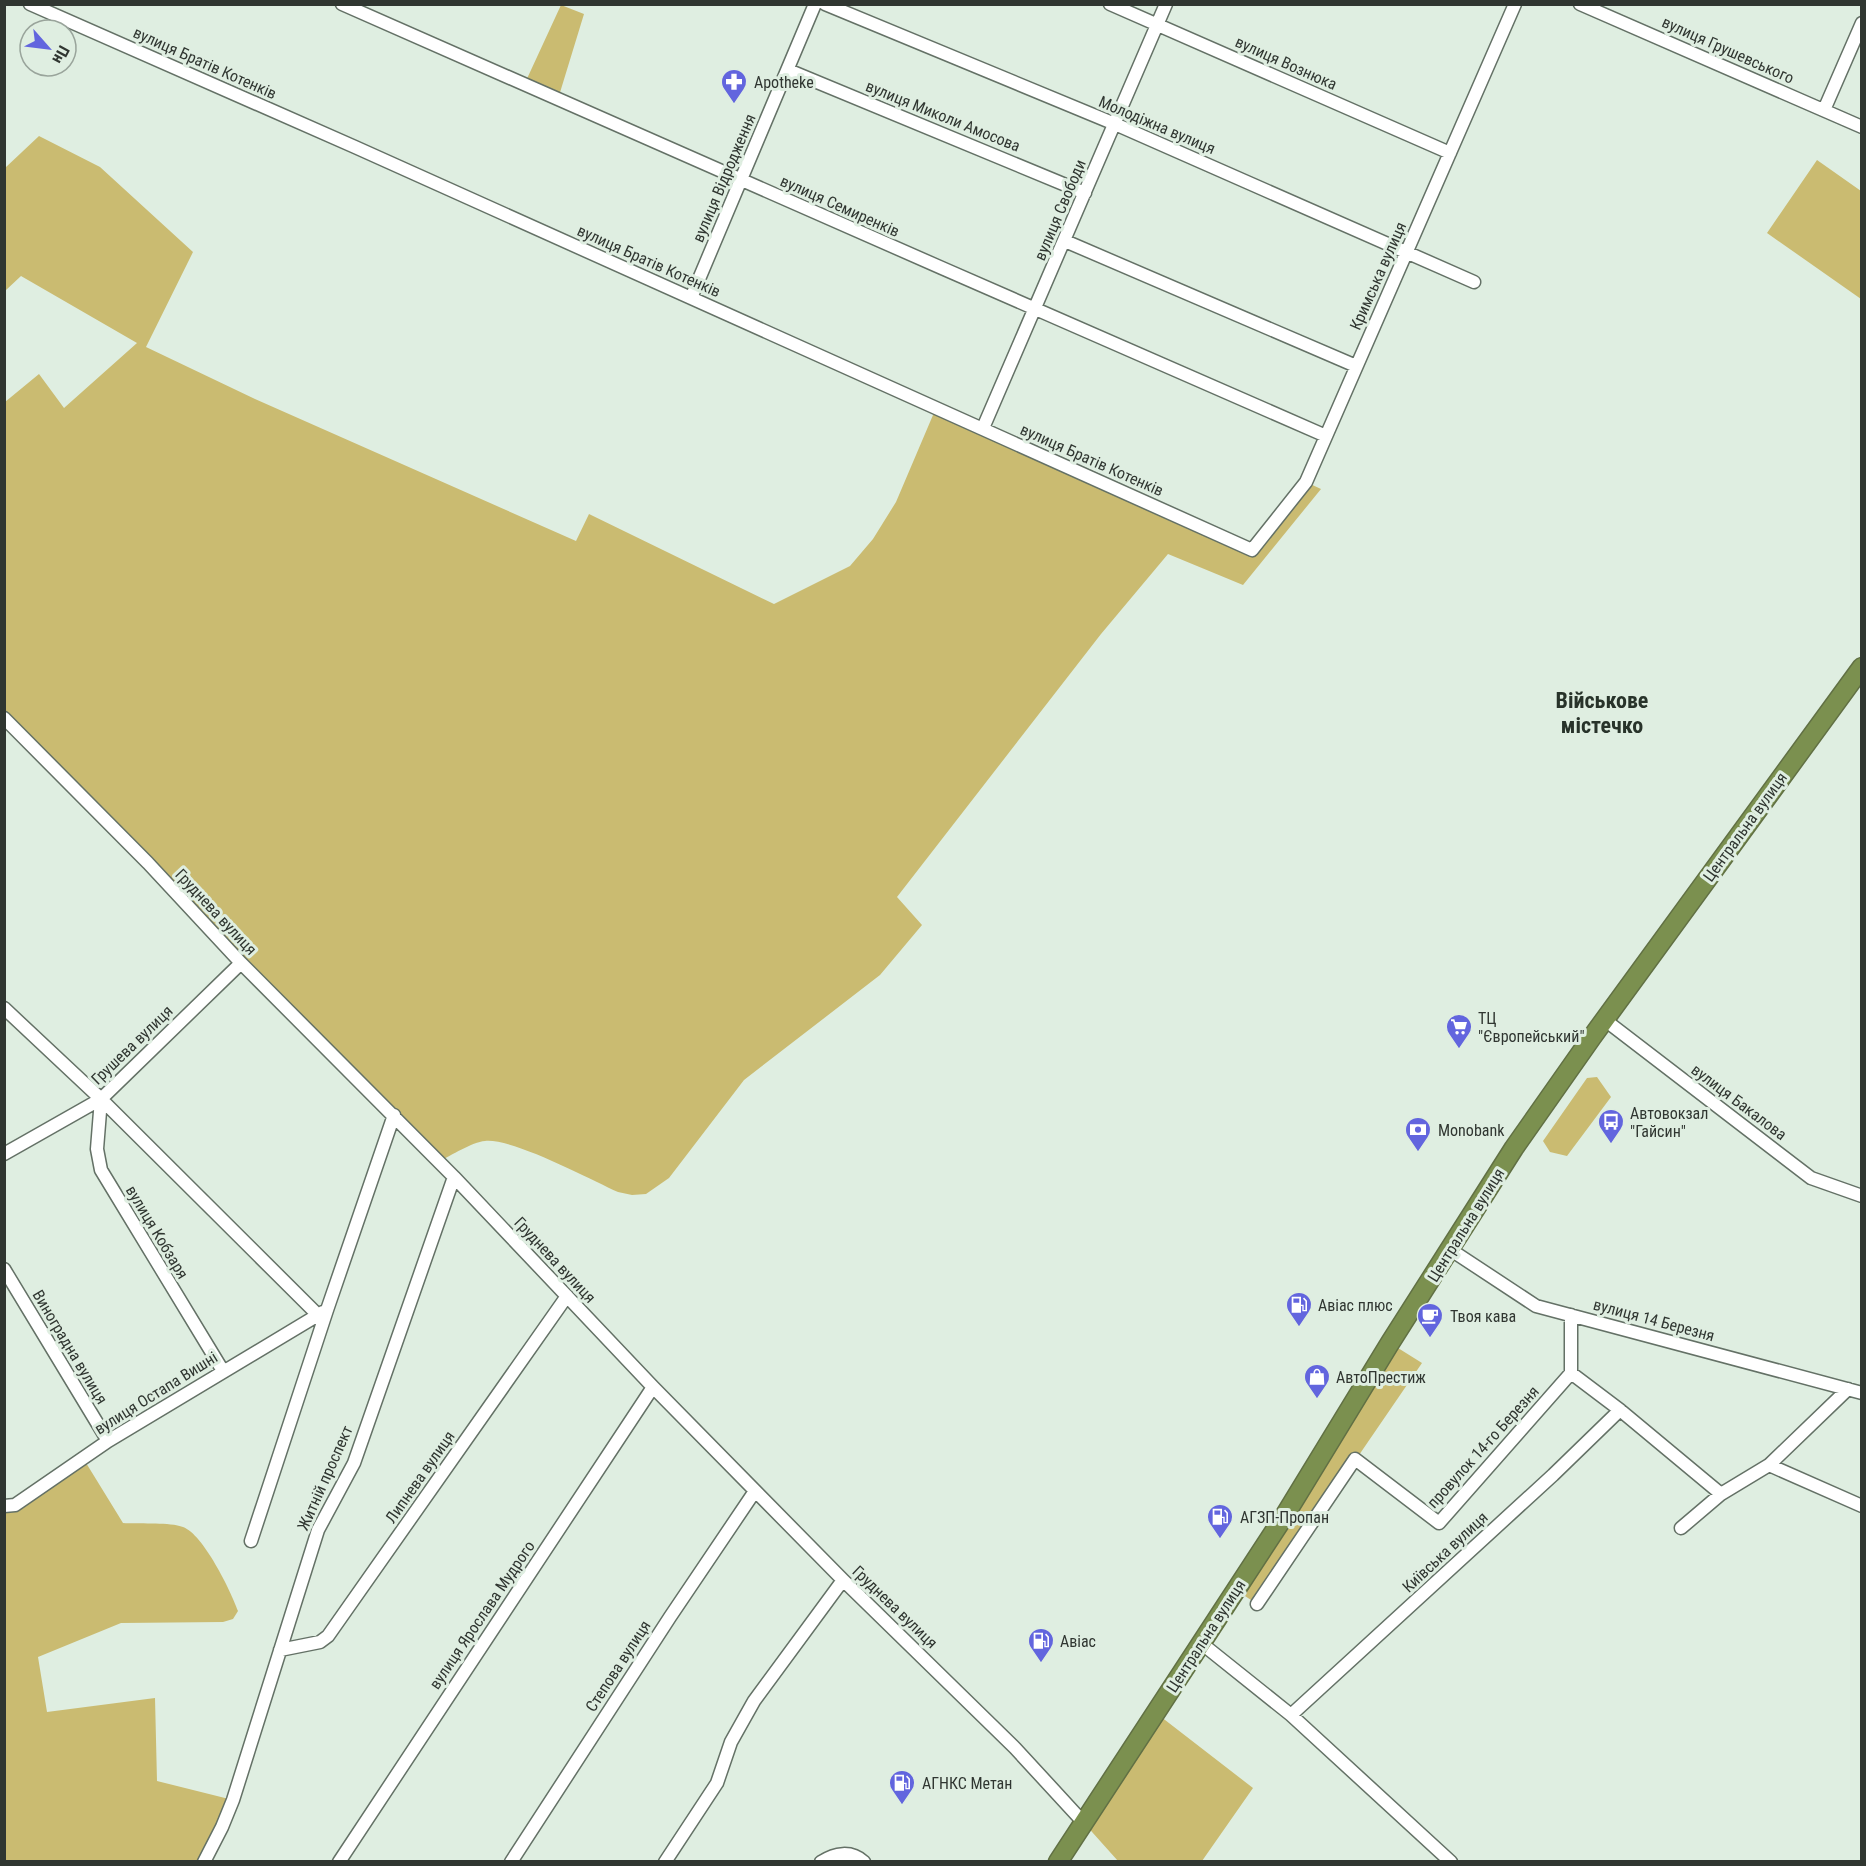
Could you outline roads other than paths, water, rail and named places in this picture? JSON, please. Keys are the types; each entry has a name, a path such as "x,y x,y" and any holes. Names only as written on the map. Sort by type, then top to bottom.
{"highway":[{"name":"Центральна вулиця","path":"1058,1862 1285,1515 1378,1361 1514,1149 1862,667"}],"street":[{"name":"вулиця Братів Котенків","path":"30,4 1252,550"},
{"name":"вулиця Семиренків","path":"342,4 1035,311 1326,436"},
{"name":"вулиця Відродження","path":"691,298 815,4"},
{"name":"Молодіжна вулиця","path":"825,4 1115,124 1474,282"},
{"name":"вулиця Вознюка","path":"1110,4 1450,153"},
{"name":"вулиця Свободи","path":"983,428 1166,4"},
{"name":"Кримська вулиця","path":"1252,550 1306,483 1515,4"},
{"name":"вулиця Грушевського","path":"1580,4 1862,127"},
{"path":"1824,110 1862,23"},
{"name":"вулиця Миколи Амосова","path":"788,70 1085,193"},
{"path":"1065,241 1356,366"},
{"name":"Груднева вулиця","path":"4,718 140,855 241,963 394,1115 653,1387 843,1580 1015,1748 1084,1822"},
{"name":"Грушева вулиця","path":"4,1154 101,1099 241,963"},
{"path":"4,1008 322,1313"},
{"name":"вулиця Бакалова","path":"1605,1020 1811,1178 1862,1196"},
{"name":"вулиця Кобзаря","path":"101,1099 97,1149 100,1170 223,1371"},
{"path":"251,1541 322,1313 394,1115"},
{"name":"Житній проспект","path":"204,1861 233,1800 318,1530 354,1463 454,1177"},
{"name":"вулиця 14 Березня","path":"1451,1250 1536,1306 1862,1393"},
{"name":"Виноградна вулиця","path":"4,1269 108,1441"},
{"name":"Липнева вулиця","path":"280,1650 320,1642 328,1636 567,1296"},
{"name":"вулиця Остапа Вишні","path":"4,1506 15,1505 108,1441 322,1313"},
{"path":"1570,1315 1571,1373 1620,1410 1721,1494"},
{"name":"провулок 14-го Березня","path":"1257,1604 1354,1460 1439,1524 1571,1373"},
{"name":"вулиця Ярослава Мудрого","path":"339,1862 653,1387"},
{"path":"1681,1528 1721,1494 1769,1465 1848,1389"},
{"name":"Київська вулиця","path":"1291,1715 1620,1410"},
{"path":"1769,1465 1862,1506"},
{"name":"Степова вулиця","path":"511,1862 663,1627 755,1491"},
{"path":"665,1862 717,1783 730,1742 754,1701 843,1580"},
{"path":"1201,1643 1291,1715 1451,1862"},
{"path":"821,1862 835,1855 847,1853 864,1862"}],"place":[{"name":"Apotheke","path":"734,105"},
{"name":"ТЦ \"Європейський\"","path":"1459,1050"},
{"name":"Автовокзал \"Гайсин\"","path":"1611,1145"},
{"name":"Monobank","path":"1418,1153"},
{"name":"Авіас плюс","path":"1299,1328"},
{"name":"Твоя кава","path":"1430,1339"},
{"name":"АвтоПрестиж","path":"1317,1400"},
{"name":"АГЗП-Пропан","path":"1220,1540"},
{"name":"Авіас","path":"1041,1664"},
{"name":"АГНКС Метан","path":"902,1806"}],"district":[{"name":"Військове містечко","path":"1602,712"}]}
